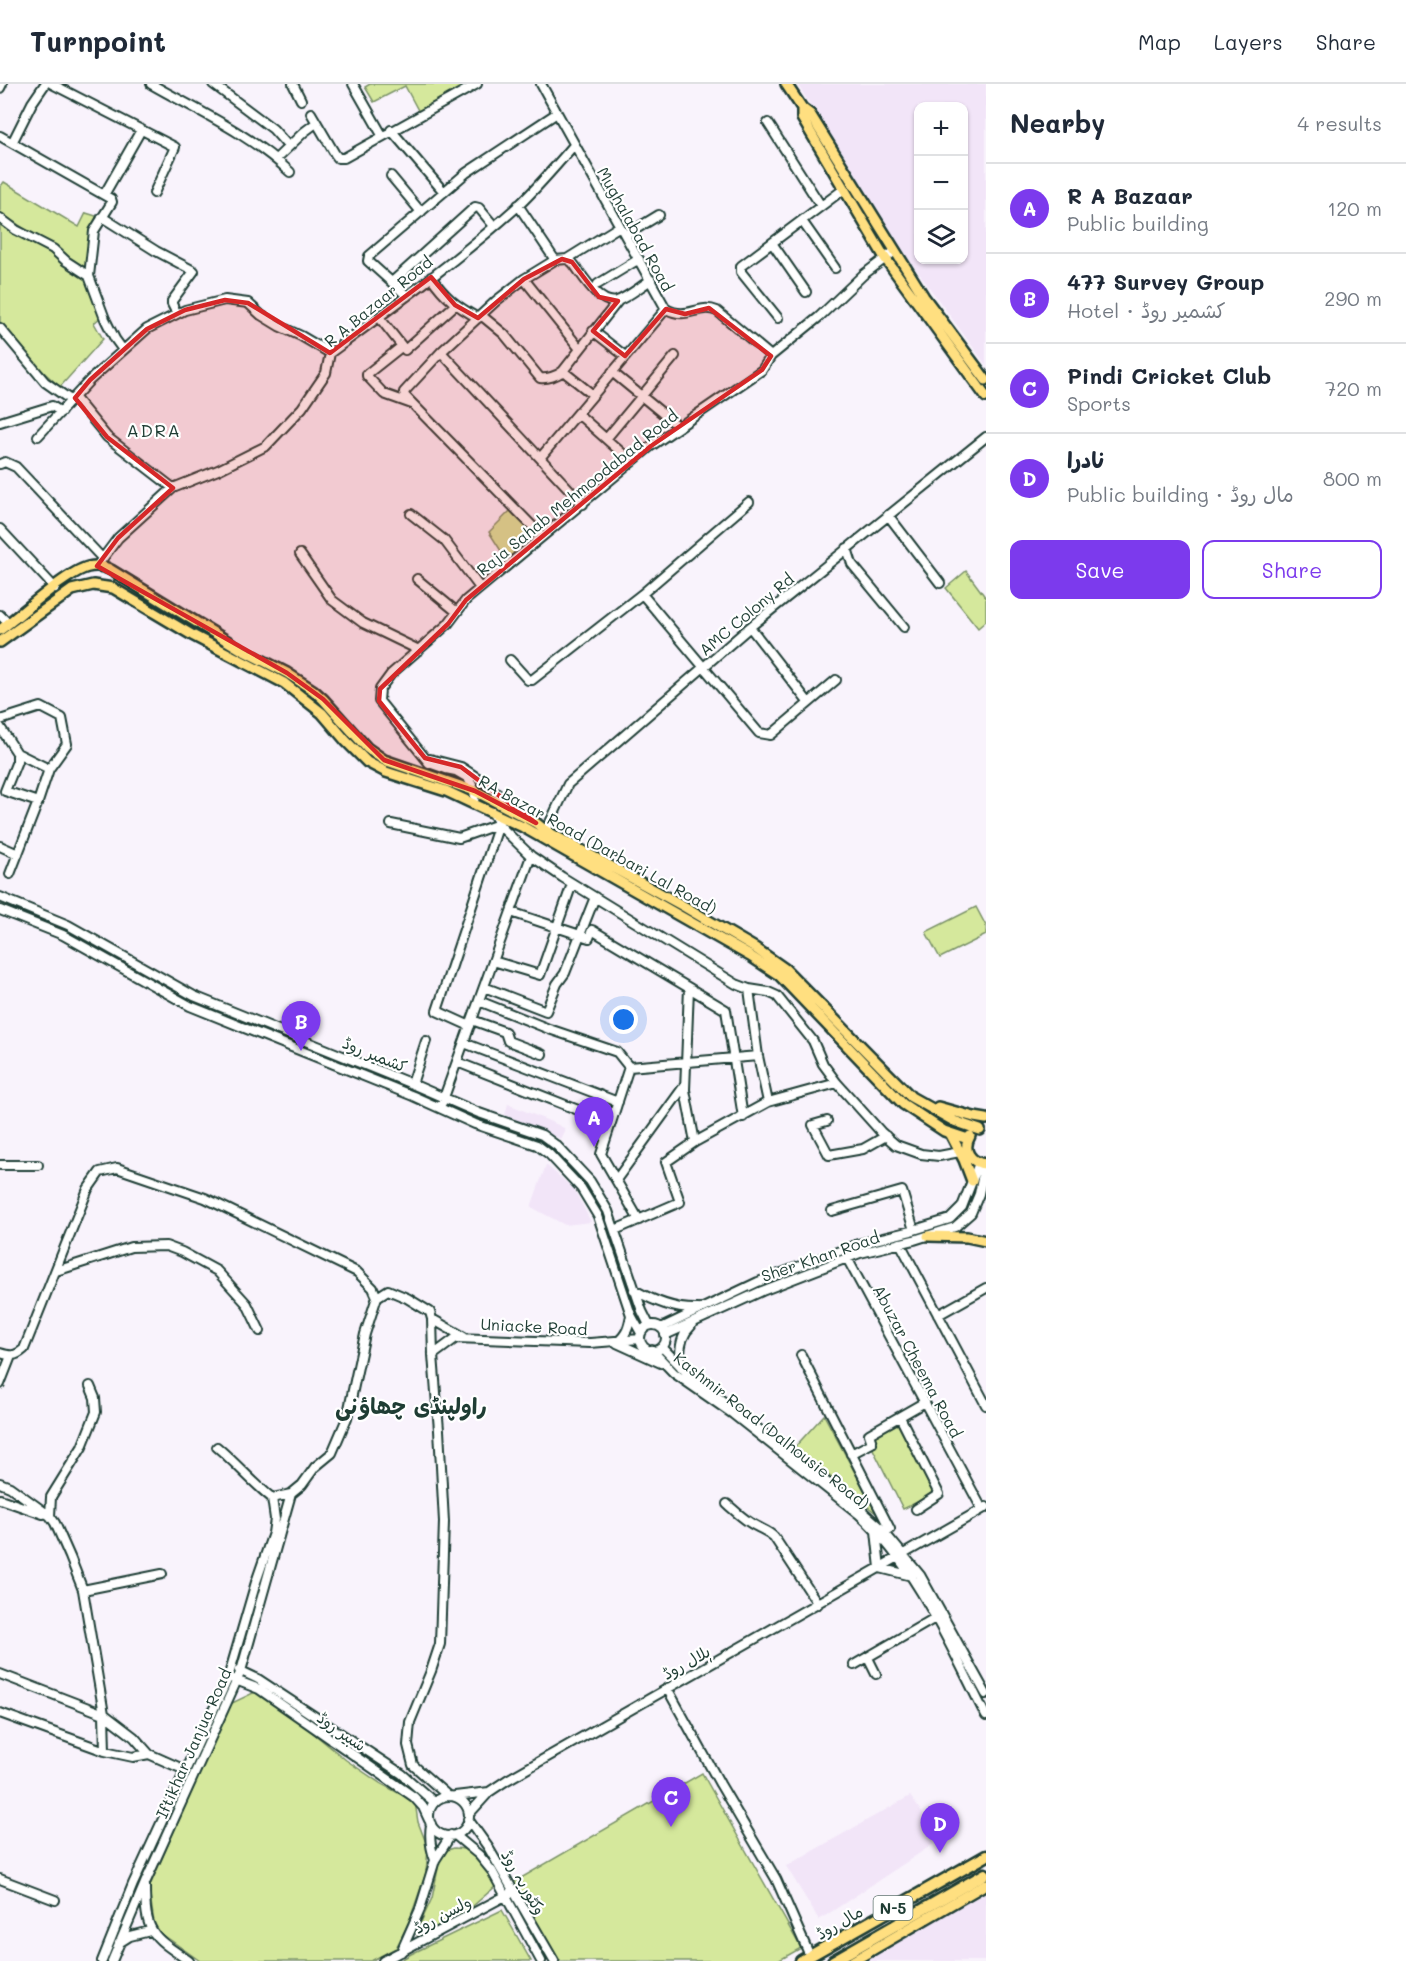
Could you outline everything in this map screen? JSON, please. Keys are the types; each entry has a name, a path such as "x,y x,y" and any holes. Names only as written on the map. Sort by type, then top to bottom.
{"highway":[{"path":"955,1874 986,1849"},
{"name":"مال روڈ","path":"805,1958 986,1856"},
{"name":"مال روڈ","path":"833,1961 985,1879"}],"main road":[{"path":"786,84 802,108 810,114 924,297 986,380"},
{"path":"802,108 802,118 885,258 986,397"},
{"path":"4,626 82,569 99,562"},
{"name":"RA Bazar Road (Darbari Lal Road)","path":"99,562 242,650 287,673 323,699 366,748 384,760 475,791 536,823 546,831 755,948 785,969 911,1097 954,1121 983,1130"},
{"name":"RA Bazar Road (Darbari Lal Road)","path":"0,642 72,590 93,585 113,588 192,635 284,683 322,712 346,741 368,762 386,772 474,803 523,827 750,956 779,975 903,1104 944,1131 969,1139"},
{"path":"922,1102 974,1118 986,1119"},
{"path":"972,1181 964,1151 973,1133 983,1130"},
{"path":"950,1133 971,1159 983,1164"},
{"path":"928,1236 967,1237 986,1241"},
{"path":"853,1961 985,1879"}],"street":[{"path":"12,143 32,103 45,84"},
{"path":"52,84 175,147 154,193"},
{"path":"151,84 248,139 290,172"},
{"path":"213,84 273,129 288,146"},
{"path":"293,84 301,100"},
{"path":"353,84 382,135"},
{"path":"311,114 338,158 344,158 477,84"},
{"name":"Mughalabad Road","path":"541,84 666,309 675,314 709,308 717,311 771,356"},
{"path":"407,296 367,259 444,192 484,161 557,113"},
{"path":"276,159 316,123"},
{"path":"768,123 821,206"},
{"path":"104,195 141,130"},
{"path":"391,130 444,192"},
{"path":"0,136 111,199 112,202 94,231 89,276 105,319 123,350"},
{"name":"R A Bazaar Road","path":"99,562 118,538 173,488 218,470 266,446 302,408 326,373 330,352 407,296 494,226 545,179 574,145"},
{"path":"390,176 421,212"},
{"path":"778,318 741,272 741,266 844,189"},
{"path":"518,205 555,260"},
{"path":"392,282 475,207 479,208 494,226"},
{"path":"626,235 659,215"},
{"path":"102,217 156,251 194,271 172,301 177,314"},
{"path":"0,218 16,230 53,249 66,261 89,276"},
{"path":"802,221 835,268"},
{"path":"542,536 405,396 404,392 441,352 524,279 555,260 567,259 620,226"},
{"path":"772,243 806,292"},
{"name":"Raja Sahab Mehmoodabad Road","path":"426,759 379,701 380,689 392,674 448,624 466,600 480,588 678,426 762,370 771,356 819,317 863,275 896,251"},
{"path":"567,259 572,262 599,297 607,301 618,301"},
{"path":"598,284 639,259"},
{"path":"431,277 443,294 455,305 480,316 504,334 540,378 563,371 618,301 651,280"},
{"path":"524,279 580,349"},
{"path":"38,436 90,380 147,329 185,310 225,300 248,303 261,315 279,326 330,352"},
{"path":"379,316 401,347 407,350 455,305"},
{"path":"540,458 666,309"},
{"path":"0,328 45,382 73,399 107,437 173,488"},
{"path":"593,331 625,356"},
{"path":"401,347 367,376 384,394 413,404"},
{"path":"441,352 584,504"},
{"path":"606,439 675,356"},
{"path":"563,371 593,395"},
{"path":"612,372 678,426"},
{"path":"0,422 52,406 61,412"},
{"path":"578,414 632,462"},
{"name":"AMC Colony Rd","path":"546,831 568,784 750,627 986,437"},
{"path":"0,464 5,462 16,467 99,562"},
{"path":"510,660 528,680 532,680 642,594 749,502"},
{"path":"411,514 444,540 480,588"},
{"path":"888,515 939,583"},
{"path":"0,530 55,588"},
{"path":"847,548 852,564 904,627"},
{"path":"300,554 332,600 363,623 419,650"},
{"path":"417,579 457,612"},
{"path":"642,594 759,733 771,735 836,680"},
{"path":"0,615 4,626"},
{"path":"750,627 808,702"},
{"path":"0,720 41,707 62,718 67,744 49,769 10,874"},
{"path":"0,727 17,753 49,769"},
{"path":"17,753 17,761 3,790 38,802"},
{"path":"426,759 438,767 464,774 475,791 474,803"},
{"path":"426,759 461,766 536,823"},
{"path":"492,812 499,824 531,856 572,884 736,984 777,996 813,1041 824,1064 837,1083 896,1145 921,1154 939,1156 964,1151"},
{"path":"391,824 459,838 499,824"},
{"path":"499,824 437,1011 505,1032 508,1041 542,1054"},
{"path":"0,846 18,854"},
{"path":"440,1108 531,856"},
{"path":"493,961 540,975 572,884"},
{"name":"کشمیر روڈ","path":"0,897 68,925 194,996 479,1113 542,1135 590,1181 608,1211 634,1290 649,1325"},
{"path":"484,987 546,1011 557,984 565,973 595,897"},
{"path":"27,921 32,909"},
{"name":"کشمیر روڈ","path":"0,910 63,935 190,1006 413,1096 475,1124 537,1145 549,1154 581,1188 598,1216 640,1336"},
{"path":"511,912 590,939 592,930 726,1010 743,1117"},
{"path":"92,951 98,942"},
{"path":"161,990 167,980"},
{"path":"689,988 685,1085 695,1142"},
{"path":"749,989 758,1056 768,1102"},
{"path":"479,1001 549,1029 617,1052 629,1067"},
{"path":"413,1096 426,1041"},
{"path":"464,1043 618,1102"},
{"path":"315,1056 319,1046"},
{"path":"337,1065 341,1055"},
{"path":"629,1067 758,1056"},
{"path":"457,1062 611,1123"},
{"path":"629,1067 601,1154 639,1220"},
{"path":"615,1230 680,1202 666,1162 695,1142 768,1102 837,1083"},
{"path":"616,1180 685,1085"},
{"path":"827,1121 813,1125 829,1155 863,1149 886,1137"},
{"name":"Sher Khan Road","path":"663,1331 758,1282 858,1244 950,1219 962,1207 972,1181 983,1164"},
{"name":"Sher Khan Road","path":"663,1331 696,1321 762,1291 860,1253 955,1227 971,1213 979,1194 983,1164"},
{"path":"0,1165 38,1165"},
{"path":"0,1353 10,1356 19,1354 24,1349 88,1189 100,1172 117,1168 205,1198 357,1272 373,1288 377,1297"},
{"path":"832,1211 902,1191 914,1230"},
{"path":"900,1243 986,1404"},
{"path":"56,1271 131,1247 166,1246 217,1271 247,1304 260,1331"},
{"name":"Abuzar Cheema Road","path":"847,1258 984,1508"},
{"path":"938,1315 986,1288"},
{"path":"217,1447 234,1461 254,1484 272,1498 291,1494 302,1485 315,1467 332,1453 346,1418 365,1334 377,1297 388,1290 430,1312 440,1430 444,1522 440,1644 410,1722 408,1745 413,1765 451,1796 464,1803 469,1817 466,1826 453,1835 435,1860 420,1909 400,1952"},
{"path":"634,1290 648,1298 678,1308 702,1309"},
{"path":"616,1342 623,1338 631,1315"},
{"path":"432,1318 464,1337"},
{"path":"681,1367 679,1353 681,1342 686,1330 696,1321"},
{"path":"649,1325 657,1325 663,1331 665,1341 662,1347 652,1350 644,1347 640,1336 649,1325"},
{"name":"Uniacke Road","path":"433,1354 456,1338 464,1337 616,1342 640,1336"},
{"path":"616,1342 664,1365"},
{"name":"Kashmir Road (Dalhousie Road)","path":"662,1347 681,1367 852,1502 879,1526 914,1572 986,1694"},
{"name":"Kashmir Road (Dalhousie Road)","path":"652,1350 664,1365 733,1414 859,1514 901,1556"},
{"path":"801,1355 891,1529"},
{"path":"0,1384 10,1356"},
{"path":"50,1516 51,1497 82,1447 96,1412 95,1398 90,1386"},
{"path":"852,1454 872,1443 869,1434 925,1402"},
{"path":"900,1417 939,1494 916,1509"},
{"path":"0,1484 10,1487 50,1516 83,1590 104,1714 105,1752"},
{"name":"Iftikhar Janjua Road","path":"112,1961 241,1671 291,1494"},
{"name":"Iftikhar Janjua Road","path":"102,1961 143,1862 228,1678 273,1533 275,1520 272,1498"},
{"path":"0,1499 50,1516"},
{"path":"727,1504 756,1527 767,1531 774,1537 818,1604"},
{"name":"ہلال روڈ","path":"469,1817 489,1792 507,1780 984,1508"},
{"path":"876,1530 880,1568 914,1572 917,1553 922,1544"},
{"name":"Kashmir Road (Dalhousie Road)","path":"914,1572 986,1716"},
{"path":"83,1590 162,1574"},
{"path":"854,1665 935,1618"},
{"path":"868,1658 876,1674"},
{"name":"شبیر روڈ","path":"232,1666 258,1679 402,1774 434,1802"},
{"path":"978,1679 986,1674"},
{"path":"1,1675 104,1714 134,1737 149,1754 185,1770"},
{"name":"شبیر روڈ","path":"228,1678 259,1689 414,1797 423,1807 430,1822"},
{"path":"667,1688 776,1879 805,1958"},
{"path":"0,1713 105,1752 133,1757 149,1754"},
{"name":"ہلال روڈ","path":"451,1796 489,1792"},
{"path":"435,1860 431,1848 430,1810 434,1802 451,1796"},
{"name":"وکٹوریہ روڈ","path":"469,1817 554,1961"},
{"path":"430,1822 436,1830 443,1834 453,1835"},
{"name":"وکٹوریہ روڈ","path":"453,1835 479,1855 492,1871 541,1961"},
{"path":"143,1862 145,1902 150,1930 165,1945 189,1961"},
{"path":"0,1879 54,1900"},
{"name":"ولسن روڈ","path":"383,1961 514,1890"},
{"path":"119,1943 130,1936 150,1930"}],"highlighted area":[{"path":"562,259 572,262 599,297 618,301 593,331 625,356 666,309 685,314 709,308 771,356 762,370 651,446 466,600 448,624 380,689 379,701 425,758 461,767 536,823 475,791 384,760 323,699 287,673 97,566 118,538 173,488 107,437 75,398 90,380 147,329 185,310 225,300 248,303 330,353 431,277 455,305 478,318 524,279"}],"shaded area":[{"path":"797,84 986,84 986,365 904,253"},
{"path":"508,1104 566,1129 561,1139 505,1115"},
{"path":"546,1165 574,1189 591,1222 565,1225 531,1207"},
{"path":"910,1796 941,1839 819,1920 786,1866"},
{"path":"986,1889 986,1961 866,1961"}],"green space":[{"path":"370,84 474,84 420,114 405,86 374,102 365,87"},
{"path":"4,182 79,227 86,213 96,216 87,269 0,213 0,187"},
{"path":"0,223 52,251 88,279 101,317 94,323 103,339 60,387 36,365 0,322"},
{"path":"510,511 538,537 508,562 489,532"},
{"path":"966,571 986,598 986,621 978,628 946,588"},
{"path":"976,907 986,926 986,935 940,958 926,932"},
{"path":"824,1415 877,1514 794,1448"},
{"path":"899,1423 934,1494 903,1509 872,1447 877,1444 873,1436"},
{"path":"255,1692 302,1724 346,1760 380,1783 415,1802 418,1822 428,1848 426,1873 409,1922 396,1948 371,1961 200,1961 155,1929 149,1888 230,1704"},
{"path":"702,1773 801,1948 778,1961 558,1961 514,1882"},
{"path":"454,1848 469,1851 480,1859 497,1885 466,1912 418,1936 416,1933 432,1898 440,1859 444,1851"},
{"path":"502,1910 531,1961 399,1961 411,1954"}],"tunnel":[{"path":"862,1932 986,1865"}],"place":[{"name":"477 Survey Group","path":"301,1051"},
{"name":"R A Bazaar","path":"594,1147"},
{"name":"Pindi Cricket Club","path":"671,1827"},
{"name":"نادرا","path":"940,1853"}],"district":[{"name":"ADRA","path":"154,430"},
{"name":"راولپنڈی چھاؤنی","path":"411,1405"}]}
